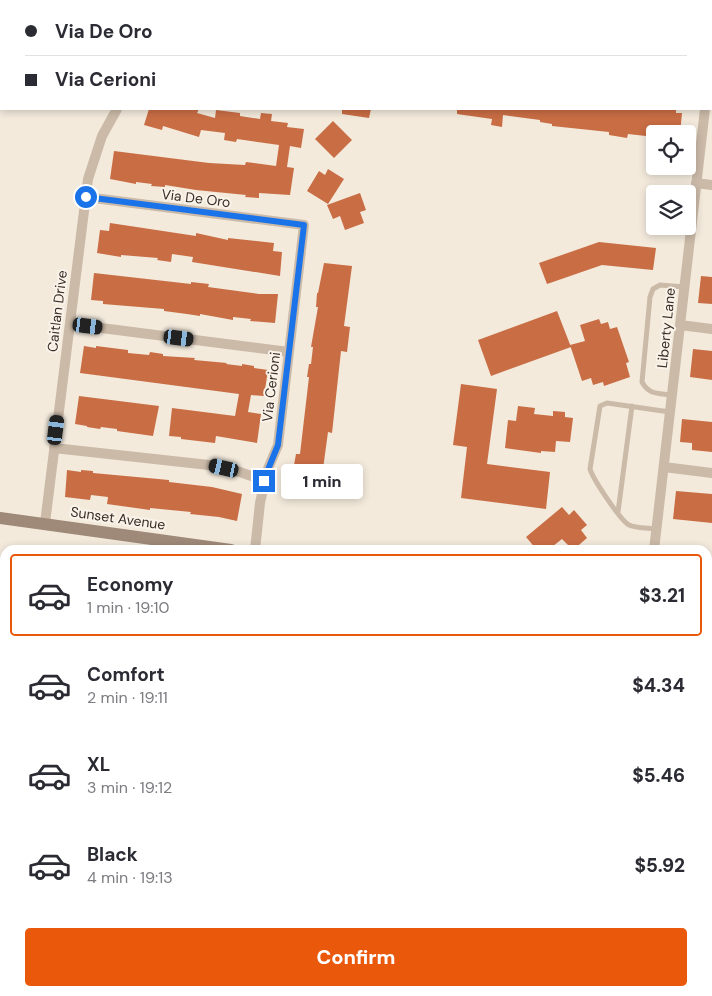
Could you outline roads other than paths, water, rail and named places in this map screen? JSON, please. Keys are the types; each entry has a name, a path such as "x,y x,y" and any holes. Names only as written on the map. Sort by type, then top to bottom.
{"main road":[{"name":"Sunset Avenue","path":"0,518 196,545"}],"street":[{"name":"Caitlan Drive","path":"44,523 88,179 102,136 116,110"},
{"name":"Liberty Lane","path":"655,545 705,110"},
{"path":"696,183 712,185"},
{"name":"Via De Oro","path":"86,197 304,225"},
{"name":"Via Cerioni","path":"256,545 264,481 278,445 304,225"},
{"path":"70,324 289,352"},
{"path":"680,325 712,329"},
{"path":"54,448 209,465 240,472 264,481"},
{"path":"664,467 712,473"}],"lane":[{"path":"672,395 646,389 642,382 650,297 653,289 660,285 684,288"},
{"path":"657,529 629,525 623,520 593,479 590,469 600,406 607,403 670,412"},
{"path":"618,512 632,406"}]}
